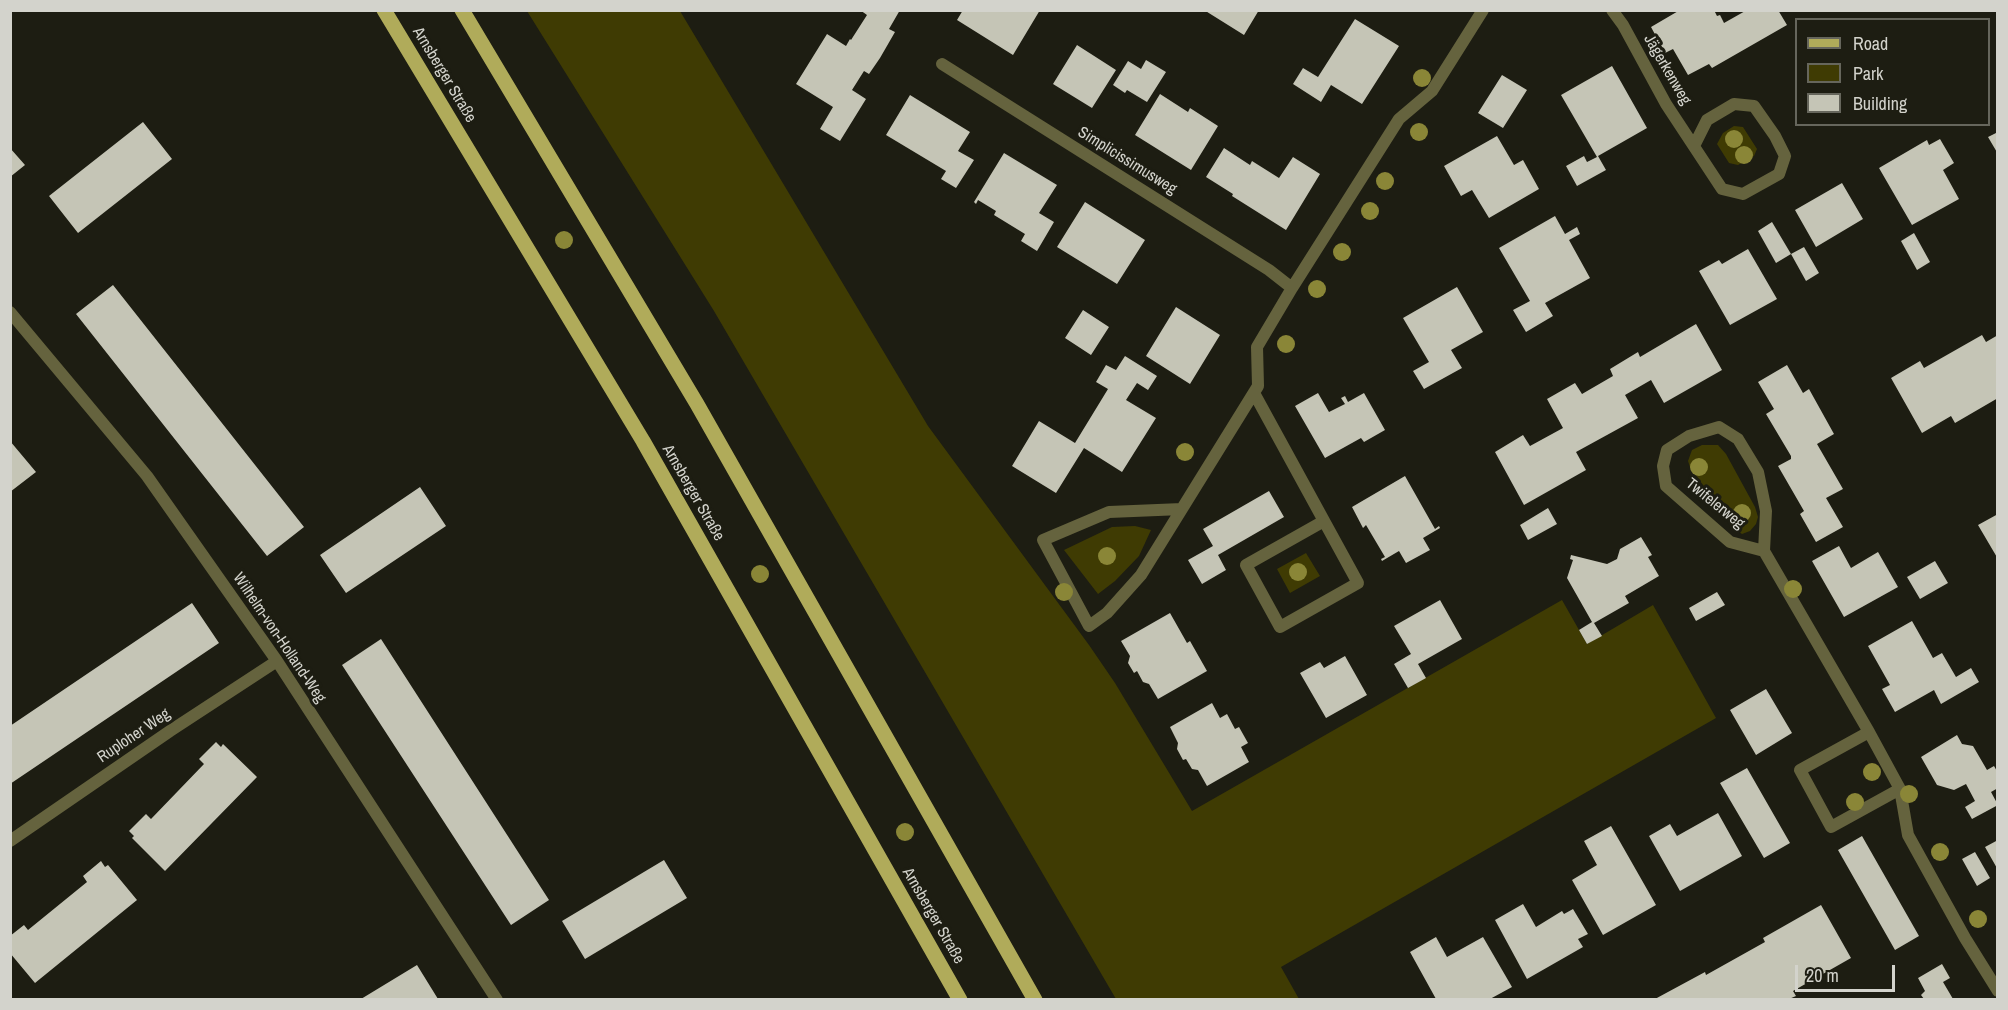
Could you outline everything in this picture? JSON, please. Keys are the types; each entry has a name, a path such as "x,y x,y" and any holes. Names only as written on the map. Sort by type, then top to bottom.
{"main road":[{"name":"Arnsberger Straße","path":"384,10 643,441 960,999"},
{"path":"462,10 697,404 1035,999"}],"street":[{"path":"1182,509 1109,512 1043,540 1089,626 1107,613 1141,575 1182,509 1254,393 1258,386 1257,347 1292,288 1399,119 1432,91 1483,10"},
{"name":"Jägerkenweg","path":"1612,10 1623,25 1665,104 1722,189 1743,194 1779,174 1785,156 1775,136 1754,106 1734,104 1707,120 1694,146"},
{"name":"Simplicissimusweg","path":"942,64 1269,270 1292,288"},
{"name":"Wilhelm-von-Holland-Weg","path":"10,312 147,476 277,661 496,999"},
{"path":"1254,393 1358,583 1280,627 1246,565 1324,522"},
{"name":"Twifelerweg","path":"1719,427 1738,439 1758,472 1766,511 1764,551 1730,542 1666,486 1663,465 1667,450 1689,436 1719,427"},
{"path":"1764,551 1869,732 1899,789 1908,835 1965,938 1998,991"},
{"name":"Ruploher Weg","path":"10,841 277,661"},
{"path":"1869,732 1800,770 1831,827 1899,789"}],"green space":[{"path":"527,11 680,11 928,426 1089,645 1115,683 1192,811 1562,600 1587,644 1653,605 1716,718 1281,967 1299,999 1116,999 714,311"},
{"path":"1734,126 1743,127 1757,149 1754,156 1738,165 1729,163 1717,144 1723,133"},
{"path":"1702,445 1718,445 1726,454 1755,507 1758,517 1750,531 1742,534 1734,528 1690,467 1688,461 1692,450"},
{"path":"1135,526 1151,530 1139,556 1115,581 1098,594 1064,550 1112,527"},
{"path":"1306,553 1320,576 1290,593 1277,569"}],"building":[{"path":"860,10 900,10 889,29 895,32 880,58 869,74 864,71 852,90 866,99 840,141 820,129 833,107 796,84 827,34 846,46 867,15"},
{"path":"963,10 1040,10 1013,55 957,20"},
{"path":"1204,10 1259,10 1244,35"},
{"path":"1680,10 1714,10 1724,23 1747,10 1778,10 1787,25 1712,68 1709,64 1688,75 1673,49 1665,53 1651,27"},
{"path":"1355,19 1399,46 1362,104 1331,85 1321,102 1293,84 1303,68 1318,77"},
{"path":"1077,45 1116,70 1092,108 1053,84"},
{"path":"1146,60 1166,72 1147,102 1113,85 1128,61 1141,69"},
{"path":"1612,66 1647,128 1598,156 1606,170 1577,186 1566,166 1584,156 1587,162 1597,157 1561,95"},
{"path":"1502,75 1527,90 1503,128 1478,113"},
{"path":"1160,94 1188,112 1190,108 1218,126 1191,170 1135,135"},
{"path":"910,95 970,132 958,151 974,160 956,188 941,179 946,171 886,135"},
{"path":"143,122 172,159 78,233 49,196"},
{"path":"1998,132 1998,154 1988,137"},
{"path":"1497,136 1514,165 1523,160 1539,189 1489,218 1472,190 1461,196 1444,166"},
{"path":"1940,139 1954,163 1943,170 1959,199 1912,225 1879,168 1927,140 1929,145"},
{"path":"10,148 25,165 10,177"},
{"path":"1224,148 1250,165 1252,161 1279,178 1293,157 1320,174 1286,230 1206,177"},
{"path":"1004,153 1057,185 1039,213 1054,222 1037,251 1021,241 1025,234 994,215 996,211 978,200 976,204 974,202"},
{"path":"1842,183 1863,219 1816,247 1795,210"},
{"path":"1085,202 1145,240 1117,284 1057,247"},
{"path":"1555,216 1565,234 1577,227 1580,234 1569,240 1590,278 1545,303 1553,316 1526,332 1513,310 1530,301 1499,248"},
{"path":"1772,222 1791,254 1776,263 1758,231"},
{"path":"1914,233 1930,262 1917,270 1901,241"},
{"path":"1804,247 1819,273 1806,281 1791,254"},
{"path":"1748,249 1777,299 1730,325 1699,271 1719,260 1722,264"},
{"path":"113,285 304,527 267,556 76,314"},
{"path":"1457,287 1483,332 1451,350 1462,368 1424,389 1413,371 1429,362 1403,318"},
{"path":"1176,307 1220,335 1190,384 1146,356"},
{"path":"1083,310 1109,327 1091,355 1065,338"},
{"path":"1696,324 1722,370 1664,403 1651,380 1625,395 1638,418 1576,452 1586,470 1524,505 1495,452 1523,435 1530,446 1563,428 1547,399 1575,383 1582,394 1613,376 1610,369 1638,352 1640,357"},
{"path":"1982,335 1986,342 1998,335 1998,398 1955,423 1951,416 1922,433 1891,378 1920,361 1924,368"},
{"path":"1125,356 1157,376 1148,390 1137,383 1126,400 1156,418 1122,472 1084,448 1056,493 1012,466 1039,421 1075,443 1108,389 1096,382 1106,365 1116,370"},
{"path":"1787,365 1803,393 1809,389 1834,434 1817,444 1843,489 1826,498 1843,527 1816,542 1800,514 1804,511 1778,466 1791,459 1791,456 1766,414 1774,409 1758,382"},
{"path":"1318,393 1329,412 1345,404 1341,398 1345,396 1348,402 1364,393 1385,430 1364,442 1361,438 1325,458 1295,406"},
{"path":"10,441 36,472 10,492"},
{"path":"1405,476 1435,529 1439,526 1440,528 1423,538 1430,550 1406,563 1399,551 1382,561 1381,559 1385,557 1366,525 1363,528 1352,507"},
{"path":"420,487 446,526 346,593 320,555"},
{"path":"1269,491 1284,517 1218,555 1226,570 1202,584 1188,560 1213,546 1203,529"},
{"path":"1548,508 1557,524 1528,540 1520,525"},
{"path":"1998,514 1998,559 1978,525"},
{"path":"1641,537 1652,555 1648,557 1659,576 1625,596 1629,603 1594,623 1602,636 1587,644 1579,630 1592,622 1567,578 1573,560 1570,559 1571,555 1607,564 1617,559 1620,549"},
{"path":"1839,546 1851,568 1878,552 1898,587 1844,617 1812,561"},
{"path":"1935,561 1948,583 1920,599 1907,577"},
{"path":"1717,592 1725,605 1696,621 1689,608"},
{"path":"1440,600 1462,639 1418,664 1426,678 1408,688 1394,664 1411,654 1394,626"},
{"path":"192,603 219,643 10,784 10,726"},
{"path":"1170,613 1187,643 1190,641 1207,671 1158,699 1149,684 1143,682 1137,671 1134,673 1128,663 1130,656 1121,641"},
{"path":"1912,621 1933,658 1942,653 1956,677 1971,668 1979,682 1941,704 1934,690 1895,712 1882,689 1890,685 1868,646"},
{"path":"381,639 549,900 511,925 342,665"},
{"path":"1345,656 1367,695 1326,718 1300,673 1320,662 1324,668"},
{"path":"1766,689 1792,733 1756,755 1730,710"},
{"path":"1212,703 1220,718 1227,714 1235,729 1239,727 1248,743 1241,747 1249,762 1207,786 1198,770 1192,769 1186,759 1183,760 1170,727"},
{"path":"1957,735 1962,744 1973,746 1987,770 1994,766 1998,773 1998,788 1991,792 1998,805 1972,819 1965,807 1975,801 1966,784 1954,790 1937,785 1921,757"},
{"path":"216,742 221,747 223,744 257,777 165,871 132,838 134,836 129,831 146,814 151,819 204,764 199,759"},
{"path":"1747,768 1790,843 1764,858 1720,783"},
{"path":"1718,813 1742,856 1680,891 1649,836 1670,824 1677,836"},
{"path":"1611,826 1656,905 1603,935 1572,880 1597,865 1584,841"},
{"path":"1862,836 1919,936 1895,950 1838,850"},
{"path":"1998,840 1998,870 1985,847"},
{"path":"1975,852 1990,878 1977,886 1962,859"},
{"path":"664,860 687,898 585,959 562,921"},
{"path":"101,861 105,867 108,865 137,900 35,983 10,953 10,936 24,925 28,930 87,882 83,876"},
{"path":"1523,904 1536,927 1562,911 1564,914 1573,909 1588,934 1578,939 1583,947 1527,979 1495,920"},
{"path":"1821,905 1851,958 1793,991 1796,996 1789,999 1655,999 1705,972 1706,975 1765,942 1763,938"},
{"path":"1436,937 1447,957 1483,937 1512,987 1490,999 1436,999 1410,952"},
{"path":"1942,964 1950,978 1943,982 1953,999 1924,999 1921,995 1925,991 1918,978"},
{"path":"417,965 438,999 361,999"}]}
